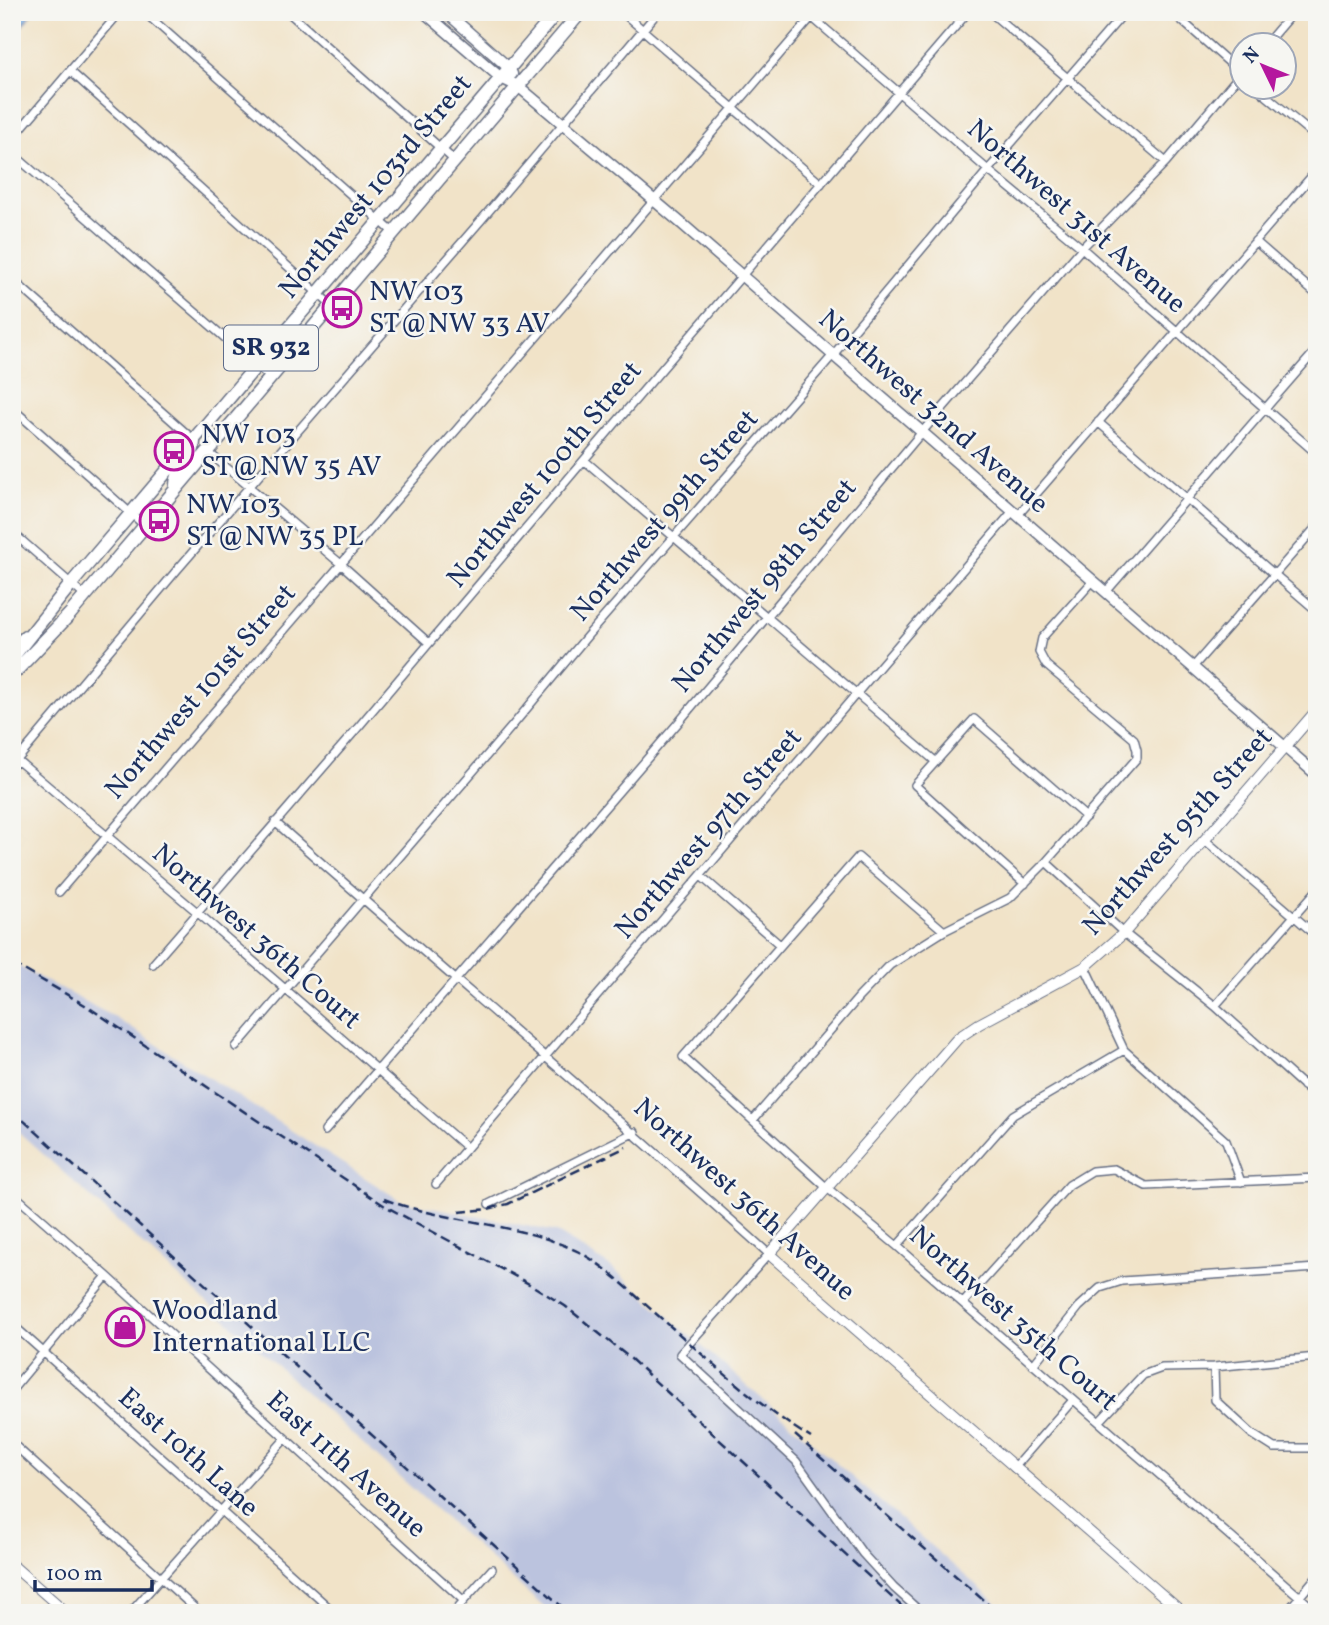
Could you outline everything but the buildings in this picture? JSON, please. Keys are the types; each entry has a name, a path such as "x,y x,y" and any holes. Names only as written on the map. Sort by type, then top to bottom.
{"main road":[{"name":"Northwest 32nd Avenue","path":"424,12 505,73"},
{"name":"Northwest 32nd Avenue","path":"446,12 519,86 1317,775"},
{"name":"Northwest 103rd Street","path":"12,657 557,12"},
{"name":"Northwest 103rd Street","path":"12,674 85,596 581,12"},
{"path":"208,452 207,434 225,410 225,402"},
{"path":"176,489 175,481 179,472 192,457 194,440"}],"street":[{"path":"12,139 120,12"},
{"path":"145,12 394,233"},
{"path":"288,12 455,161"},
{"path":"622,12 821,184"},
{"path":"15,763 658,12"},
{"name":"Northwest 100th Street","path":"153,964 968,12"},
{"path":"990,12 1166,162"},
{"name":"Northwest 99th Street","path":"236,1047 1125,12"},
{"path":"1172,12 1228,62"},
{"path":"1276,32 1293,12"},
{"name":"Northwest 31st Avenue","path":"811,14 1317,454"},
{"name":"Northwest 101st Street","path":"59,892 811,14"},
{"path":"70,71 332,306"},
{"name":"Northwest 98th Street","path":"325,1130 678,723 922,432 1082,248 1166,162 1228,88"},
{"path":"1274,102 1317,138"},
{"path":"12,153 271,378"},
{"name":"Northwest 97th Street","path":"436,1184 856,695 1317,170"},
{"path":"1255,241 1317,295"},
{"path":"12,279 194,440"},
{"path":"1106,592 1317,349"},
{"path":"12,408 145,526"},
{"path":"1098,422 1317,611"},
{"path":"208,452 341,564 429,643"},
{"path":"584,460 935,761"},
{"path":"1193,667 1317,526"},
{"path":"12,532 85,596"},
{"path":"753,1120 890,965 944,931 1010,898 1046,862 1137,758 1138,750 1134,739 1046,665 1039,652 1042,638 1093,580"},
{"name":"Northwest 103rd Street","path":"12,646 43,619"},
{"name":"Northwest 95th Street","path":"922,1613 894,1588 863,1554 796,1461 680,1354 958,1038 1085,967 1124,933 1317,710"},
{"path":"1025,884 915,785 935,761 974,719 1086,817"},
{"name":"Northwest 36th Court","path":"15,763 197,912 466,1147"},
{"name":"Northwest 36th Avenue","path":"275,822 544,1057 635,1132 769,1254 1183,1613"},
{"path":"1205,840 1317,936"},
{"path":"701,876 780,945 858,857 944,931"},
{"path":"1046,862 1124,933 1215,1006 1317,1098"},
{"path":"1215,1006 1317,890"},
{"name":"Northwest 35th Court","path":"780,945 683,1057 826,1187 1317,1612"},
{"path":"1085,967 1124,1050 1226,1141 1241,1182"},
{"path":"897,1246 1013,1115 1124,1050"},
{"path":"1303,1086 1317,1070"},
{"path":"489,1204 635,1132"},
{"path":"963,1303 1069,1185 1093,1171 1114,1168 1146,1185 1317,1178"},
{"name":"East 11th Avenue","path":"12,1193 463,1600"},
{"path":"1033,1365 1079,1307 1100,1288 1122,1281 1317,1268"},
{"path":"12,1390 107,1276"},
{"name":"East 10th Lane","path":"12,1324 335,1613"},
{"path":"1099,1422 1143,1375 1162,1368 1214,1367 1317,1357"},
{"path":"1214,1367 1215,1400 1252,1434 1274,1448 1317,1448"},
{"path":"1014,1468 1073,1400"},
{"path":"130,1613 285,1438"},
{"path":"12,1443 200,1613"},
{"path":"12,1565 66,1613"},
{"path":"453,1613 492,1569"},
{"path":"1286,1613 1317,1576"}],"shaded area":[{"path":"12,963 114,1017 401,1201 556,1232 611,1267 1008,1613 550,1613 12,1126"}],"water":[{"path":"12,12 33,12 12,37"}],"railway":[{"path":"12,963 85,1005 385,1206 565,1306 631,1359 909,1613"},
{"path":"12,1110 569,1613"},
{"path":"459,1212 508,1204 626,1147"},
{"path":"384,1199 432,1213 532,1234 579,1252 599,1264 749,1394 811,1438"},
{"path":"795,1435 998,1613"}],"place":[{"name":"NW 103 ST@NW 33 AV","path":"342,308"},
{"name":"NW 103 ST@NW 35 AV","path":"174,451"},
{"name":"NW 103 ST@NW 35 PL","path":"159,521"},
{"name":"Woodland International LLC","path":"125,1327"}]}
